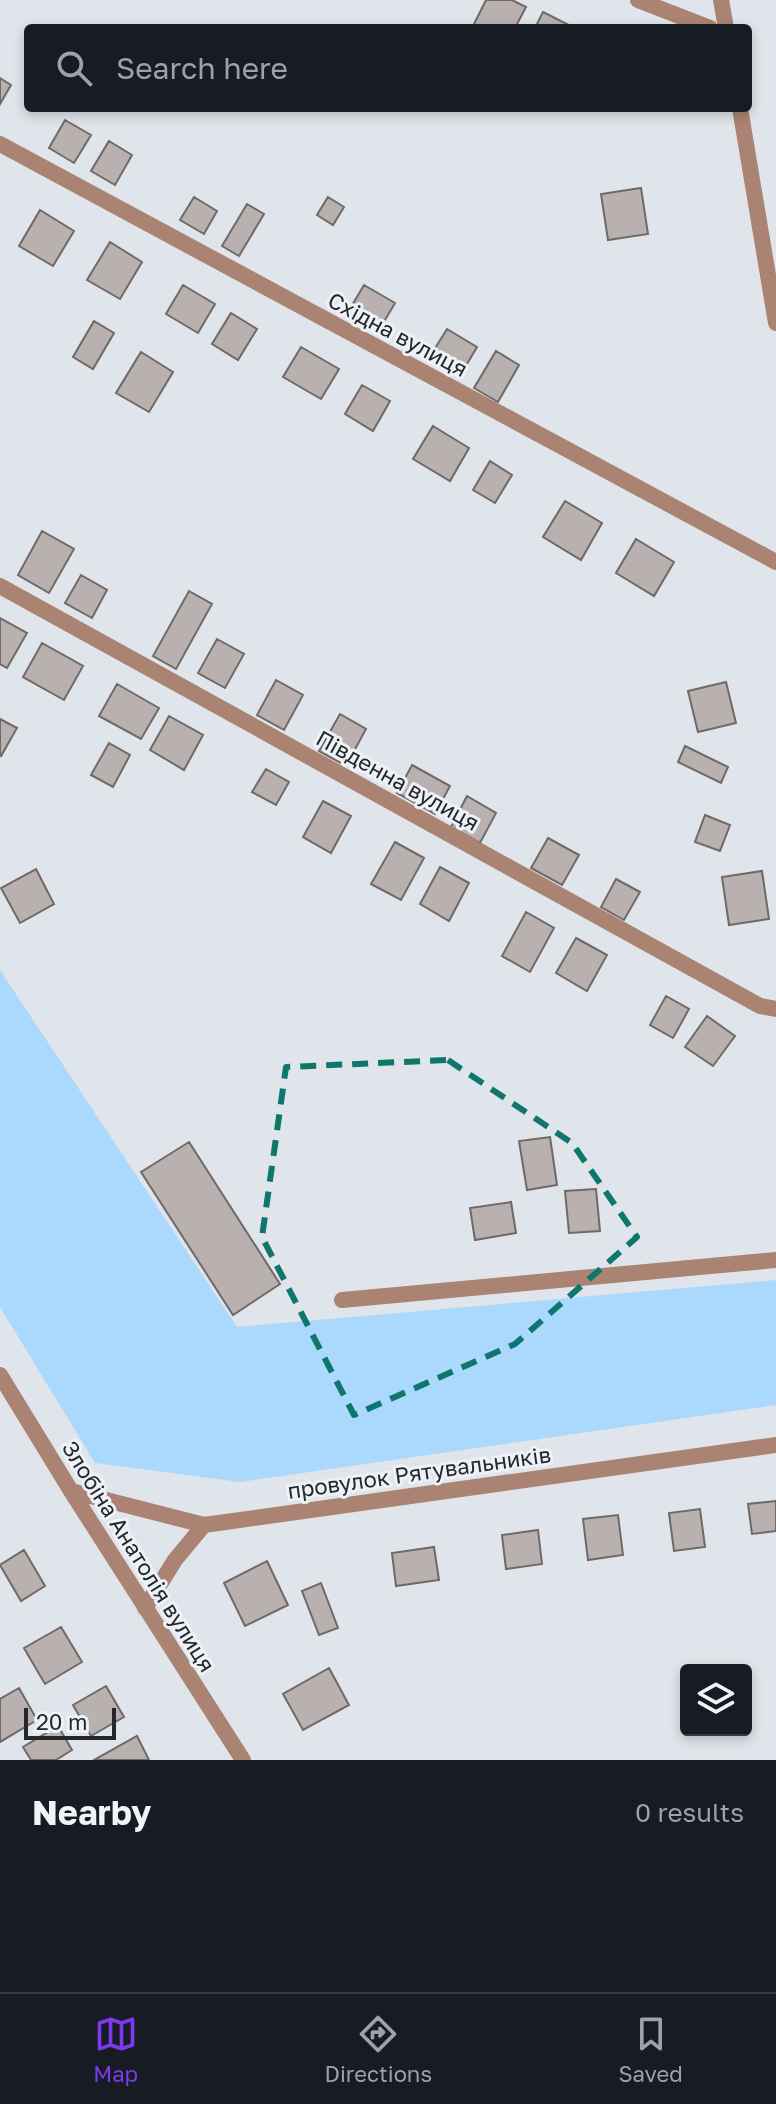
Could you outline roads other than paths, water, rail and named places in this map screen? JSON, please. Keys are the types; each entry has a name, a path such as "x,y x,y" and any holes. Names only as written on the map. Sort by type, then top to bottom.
{"street":[{"path":"638,0 700,24"},
{"path":"721,0 725,24"},
{"path":"741,112 776,323"},
{"name":"Східна вулиця","path":"0,144 776,562"},
{"name":"Південна вулиця","path":"0,586 760,1006 776,1009"},
{"path":"342,1300 776,1260"},
{"name":"Злобіна Анатолія вулиця","path":"0,1375 243,1760"},
{"name":"провулок Рятувальників","path":"71,1491 204,1525 776,1445"},
{"path":"145,1608 175,1560 204,1525"}]}
